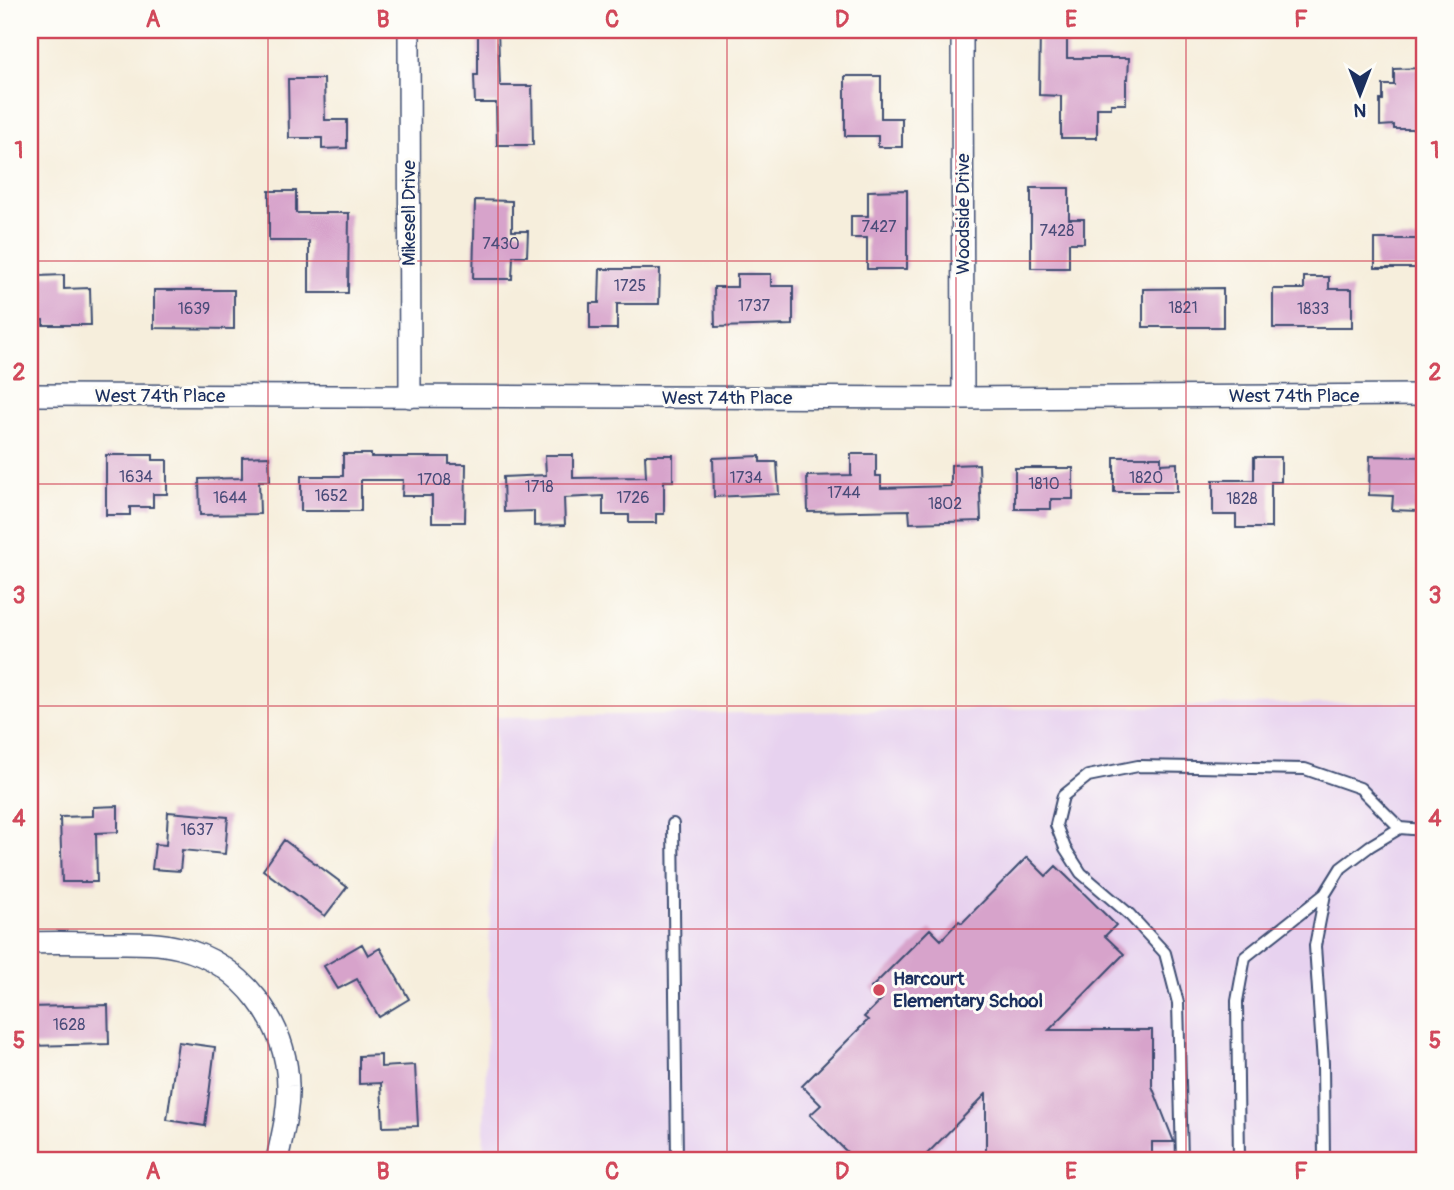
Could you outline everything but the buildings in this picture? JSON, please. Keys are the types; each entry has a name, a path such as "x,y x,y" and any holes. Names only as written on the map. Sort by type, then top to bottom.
{"street":[{"name":"Mikesell Drive","path":"409,30 410,397"},
{"name":"Woodside Drive","path":"962,30 963,398"},
{"name":"West 74th Place","path":"30,395 963,398 1424,395"},
{"path":"30,943 155,943 202,955 233,974 258,1000 276,1029 286,1061 287,1107 277,1160"}],"lane":[{"path":"1182,1160 1178,1003 1165,953 1129,915 1081,873 1065,848 1056,825 1063,796 1088,776 1138,766 1305,769 1360,788 1400,828"},
{"path":"673,824 677,1160"},
{"path":"1239,1160 1237,1001 1245,957 1325,894 1341,868 1370,846 1400,828 1424,830"},
{"path":"1324,1160 1323,1063 1315,946 1325,894"}],"shaded area":[{"path":"1424,702 1424,1160 483,1160 496,717"}],"place":[{"name":"Harcourt Elementary School","path":"879,990"}]}
